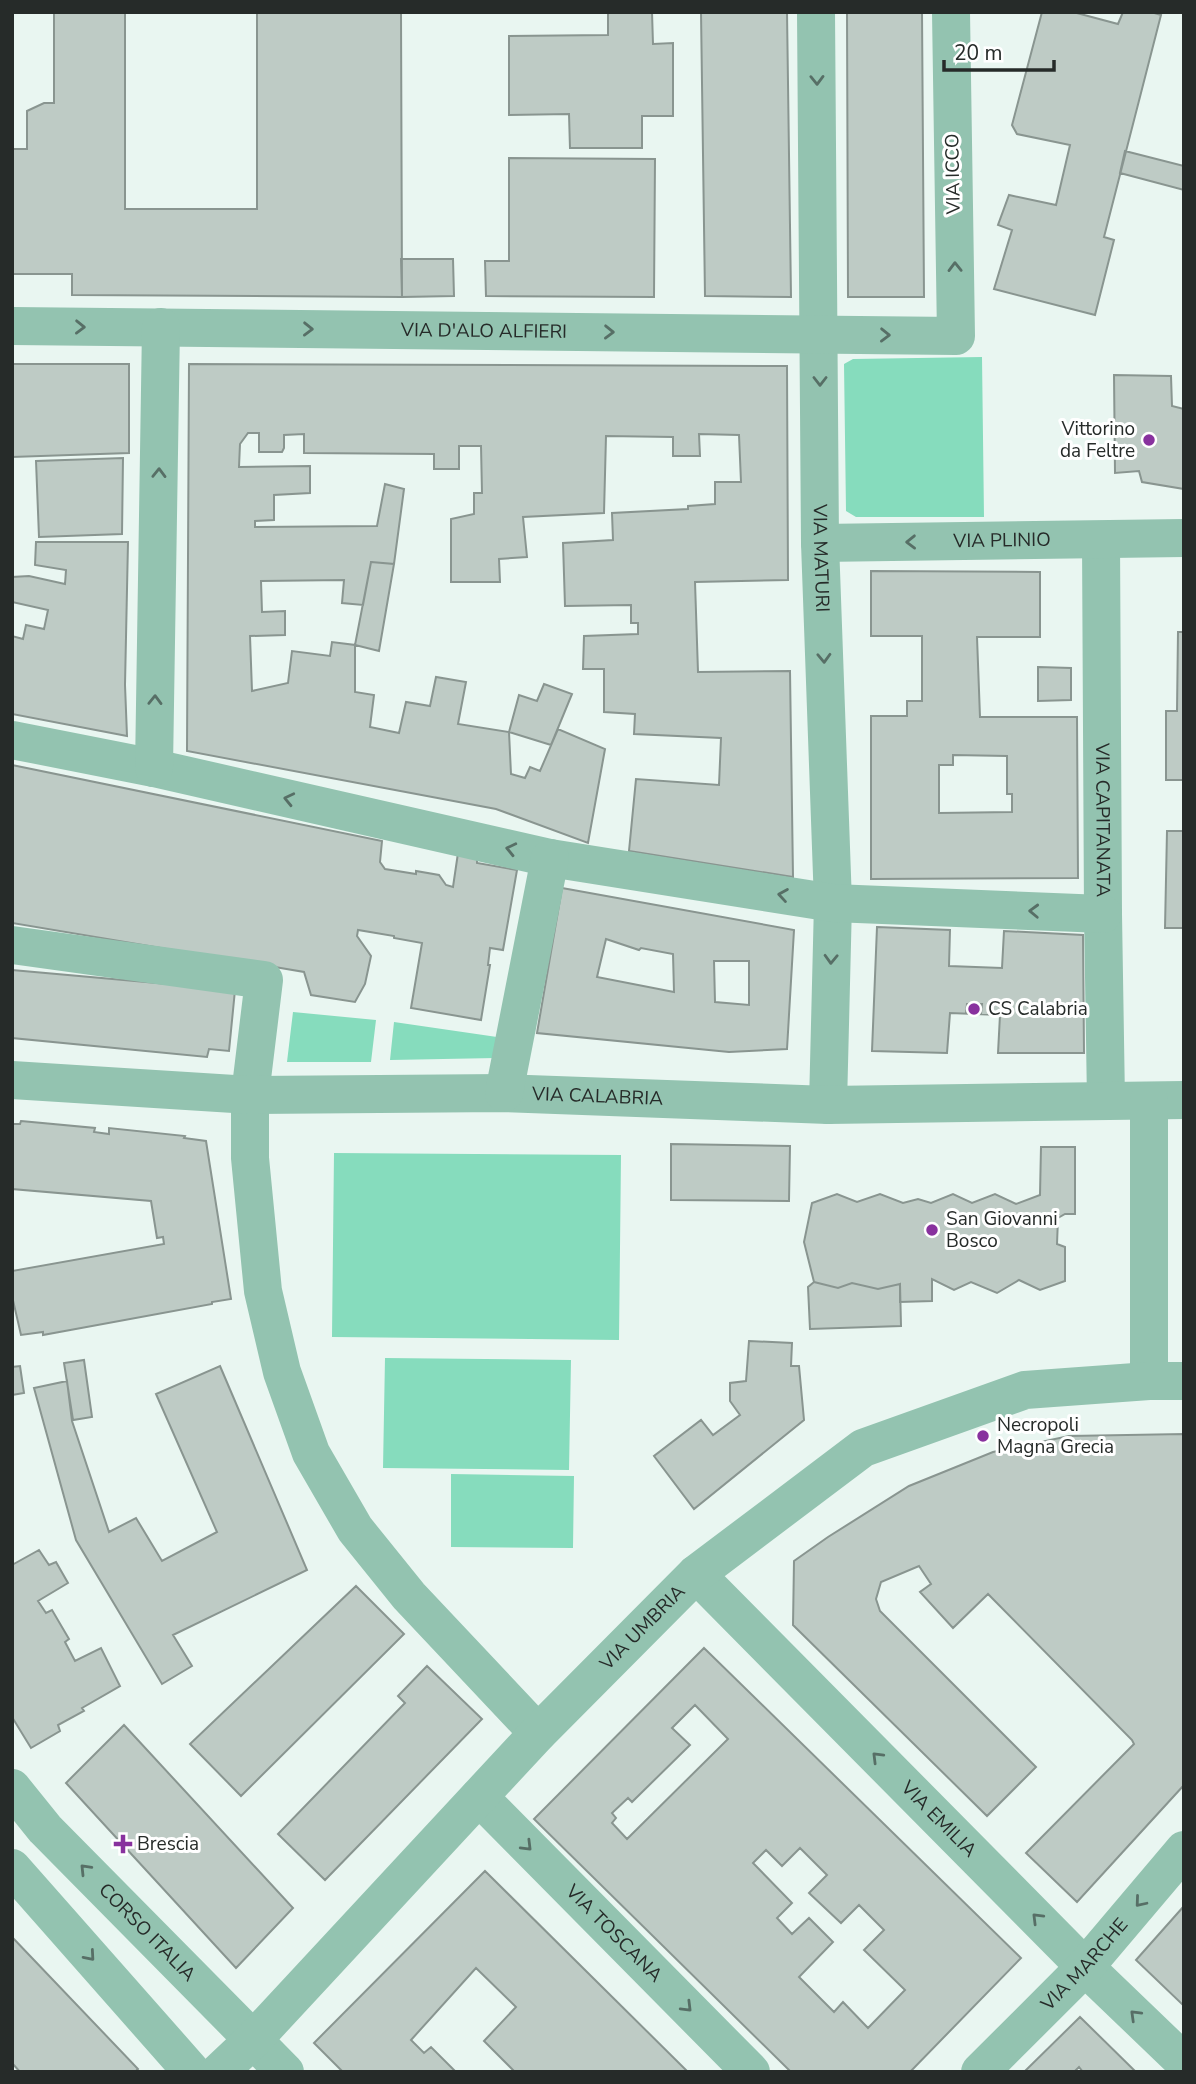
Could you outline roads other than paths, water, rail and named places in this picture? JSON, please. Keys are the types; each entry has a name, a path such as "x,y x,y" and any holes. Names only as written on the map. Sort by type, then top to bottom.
{"street":[{"name":"VIA MATURI","path":"816,12 820,543 833,903 828,1105"},
{"name":"VIA ICCO","path":"951,12 956,336"},
{"name":"VIA D'ALO ALFIERI","path":"12,326 956,336"},
{"path":"154,768 161,327"},
{"name":"VIA PLINIO","path":"820,543 1184,538"},
{"name":"VIA CAPITANATA","path":"1101,540 1106,1101"},
{"path":"12,740 154,768 550,858 833,903 1103,914"},
{"path":"504,1093 550,858"},
{"path":"12,945 264,980 250,1095 250,1158 263,1291 282,1372 311,1453 355,1529 409,1596 538,1733"},
{"name":"VIA CALABRIA","path":"12,1080 250,1095 504,1093 828,1105 1167,1100"},
{"path":"1166,1381 1167,1100"},
{"name":"VIA UMBRIA","path":"219,2072 253,2040 538,1733 696,1574 863,1448 1025,1390 1166,1381"},
{"name":"VIA EMILIA","path":"696,1574 1085,1967 1184,2062"},
{"name":"CORSO ITALIA","path":"12,1788 45,1829 285,2072"},
{"name":"VIA TOSCANA","path":"479,1797 751,2072"},
{"name":"VIA MARCHE","path":"980,2072 1085,1967 1184,1850"},
{"path":"13,1870 192,2072"}],"place":[{"name":"Vittorino da Feltre","path":"1149,440"},
{"name":"CS Calabria","path":"974,1009"},
{"name":"San Giovanni Bosco","path":"932,1230"},
{"name":"Necropoli Magna Grecia","path":"983,1436"},
{"name":"Brescia","path":"123,1844"}]}
